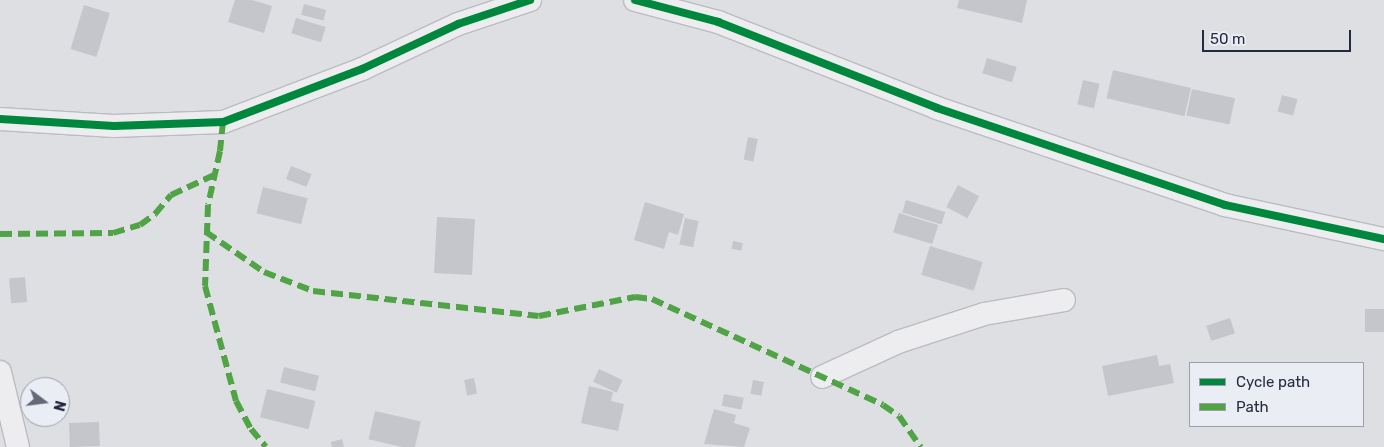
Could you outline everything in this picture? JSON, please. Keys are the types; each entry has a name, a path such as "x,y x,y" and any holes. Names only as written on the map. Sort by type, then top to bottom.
{"street":[{"path":"0,119 114,126 222,122 362,69 458,24 530,0"},
{"path":"635,0 718,22 937,108 1225,205 1384,239"},
{"path":"822,377 898,342 984,314 1064,300"},
{"path":"0,372 18,447"}],"building":[{"path":"235,0 252,0 272,6 264,33 228,22"},
{"path":"959,0 1027,0 1022,23 957,8"},
{"path":"304,4 326,10 323,21 301,15"},
{"path":"84,5 110,13 96,57 71,49"},
{"path":"296,18 326,27 321,42 291,33"},
{"path":"987,58 1017,67 1012,82 982,73"},
{"path":"1113,70 1191,88 1184,116 1106,98"},
{"path":"1083,80 1100,84 1094,108 1077,104"},
{"path":"1192,89 1235,98 1229,125 1186,115"},
{"path":"1282,95 1297,99 1293,116 1278,111"},
{"path":"748,137 758,139 753,161 744,160"},
{"path":"291,166 312,174 307,187 286,179"},
{"path":"958,185 979,196 967,218 946,207"},
{"path":"263,187 308,198 301,224 256,213"},
{"path":"906,200 945,212 941,224 902,212"},
{"path":"645,202 684,214 678,235 669,232 664,249 634,240"},
{"path":"899,213 938,225 932,244 893,232"},
{"path":"437,217 475,219 472,275 434,273"},
{"path":"685,218 699,221 693,247 679,244"},
{"path":"733,241 743,243 741,251 731,249"},
{"path":"930,246 983,262 974,291 921,275"},
{"path":"25,277 27,302 11,303 9,278"},
{"path":"1365,309 1384,309 1384,332 1365,332"},
{"path":"1230,318 1235,333 1211,341 1206,326"},
{"path":"1157,355 1159,366 1170,364 1174,383 1108,396 1102,366"},
{"path":"284,367 319,376 315,391 280,383"},
{"path":"599,369 623,380 617,393 593,382"},
{"path":"474,378 477,394 467,396 464,380"},
{"path":"753,380 764,382 761,396 751,394"},
{"path":"589,386 613,392 611,401 624,404 618,431 581,423"},
{"path":"267,389 316,401 308,429 260,417"},
{"path":"724,394 744,398 741,410 722,406"},
{"path":"714,409 736,415 734,423 750,428 744,447 704,444"},
{"path":"375,411 421,422 415,447 402,447 368,439"},
{"path":"99,422 100,446 70,447 70,423"},
{"path":"342,439 344,447 332,447 331,442"}],"marked path":[{"path":"223,122 220,151 208,205 205,286 236,401 251,429 266,447"},
{"path":"0,234 113,233 140,225 155,214 171,195 214,175"},
{"path":"206,232 264,272 313,291 539,316 635,297 652,299 883,405 899,416 921,447"}],"cycle path":[{"path":"0,119 114,126 223,122 362,69 458,24 530,0"},
{"path":"635,0 718,22 937,108 1225,205 1384,239"}]}
